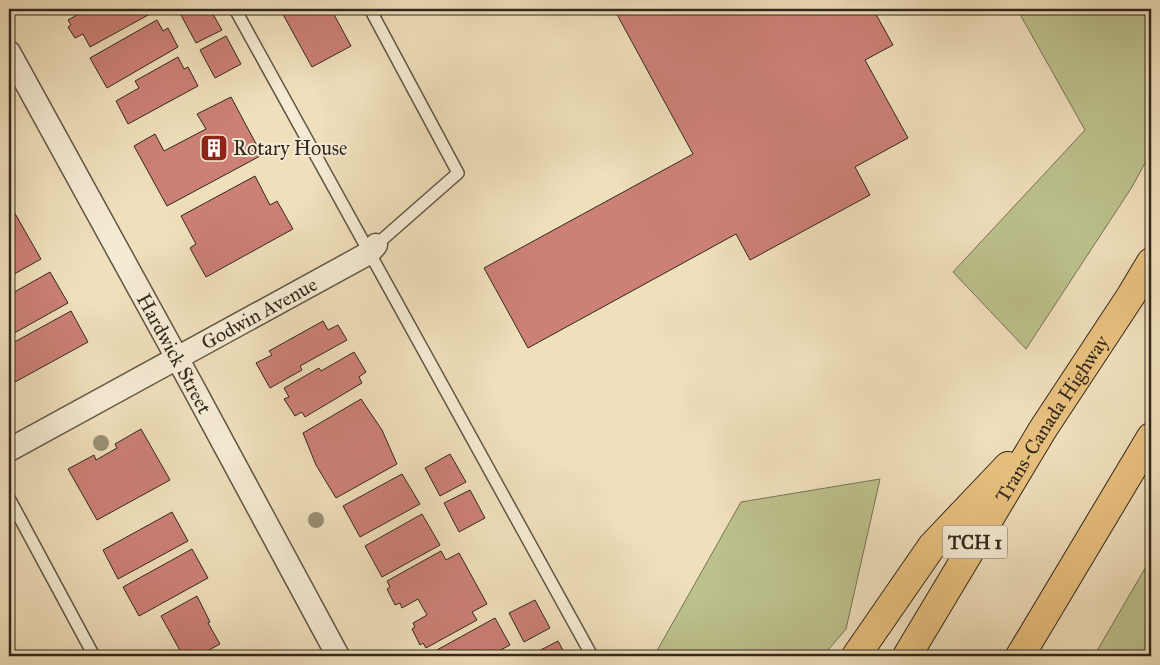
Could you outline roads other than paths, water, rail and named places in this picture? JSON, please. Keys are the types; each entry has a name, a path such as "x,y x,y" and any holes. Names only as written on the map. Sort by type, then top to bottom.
{"highway":[{"name":"Trans-Canada Highway","path":"907,656 1043,429 1151,262"},
{"path":"856,656 932,546 1043,429"},
{"path":"1020,656 1151,437"}],"street":[{"name":"Hardwick Street","path":"9,52 338,656"},
{"name":"Godwin Avenue","path":"9,450 372,249"}],"lane":[{"path":"235,9 372,249 592,656"},
{"path":"370,9 458,174 372,249"},
{"path":"9,498 94,656"}],"place":[{"name":"Rotary House","path":"214,148"}]}
